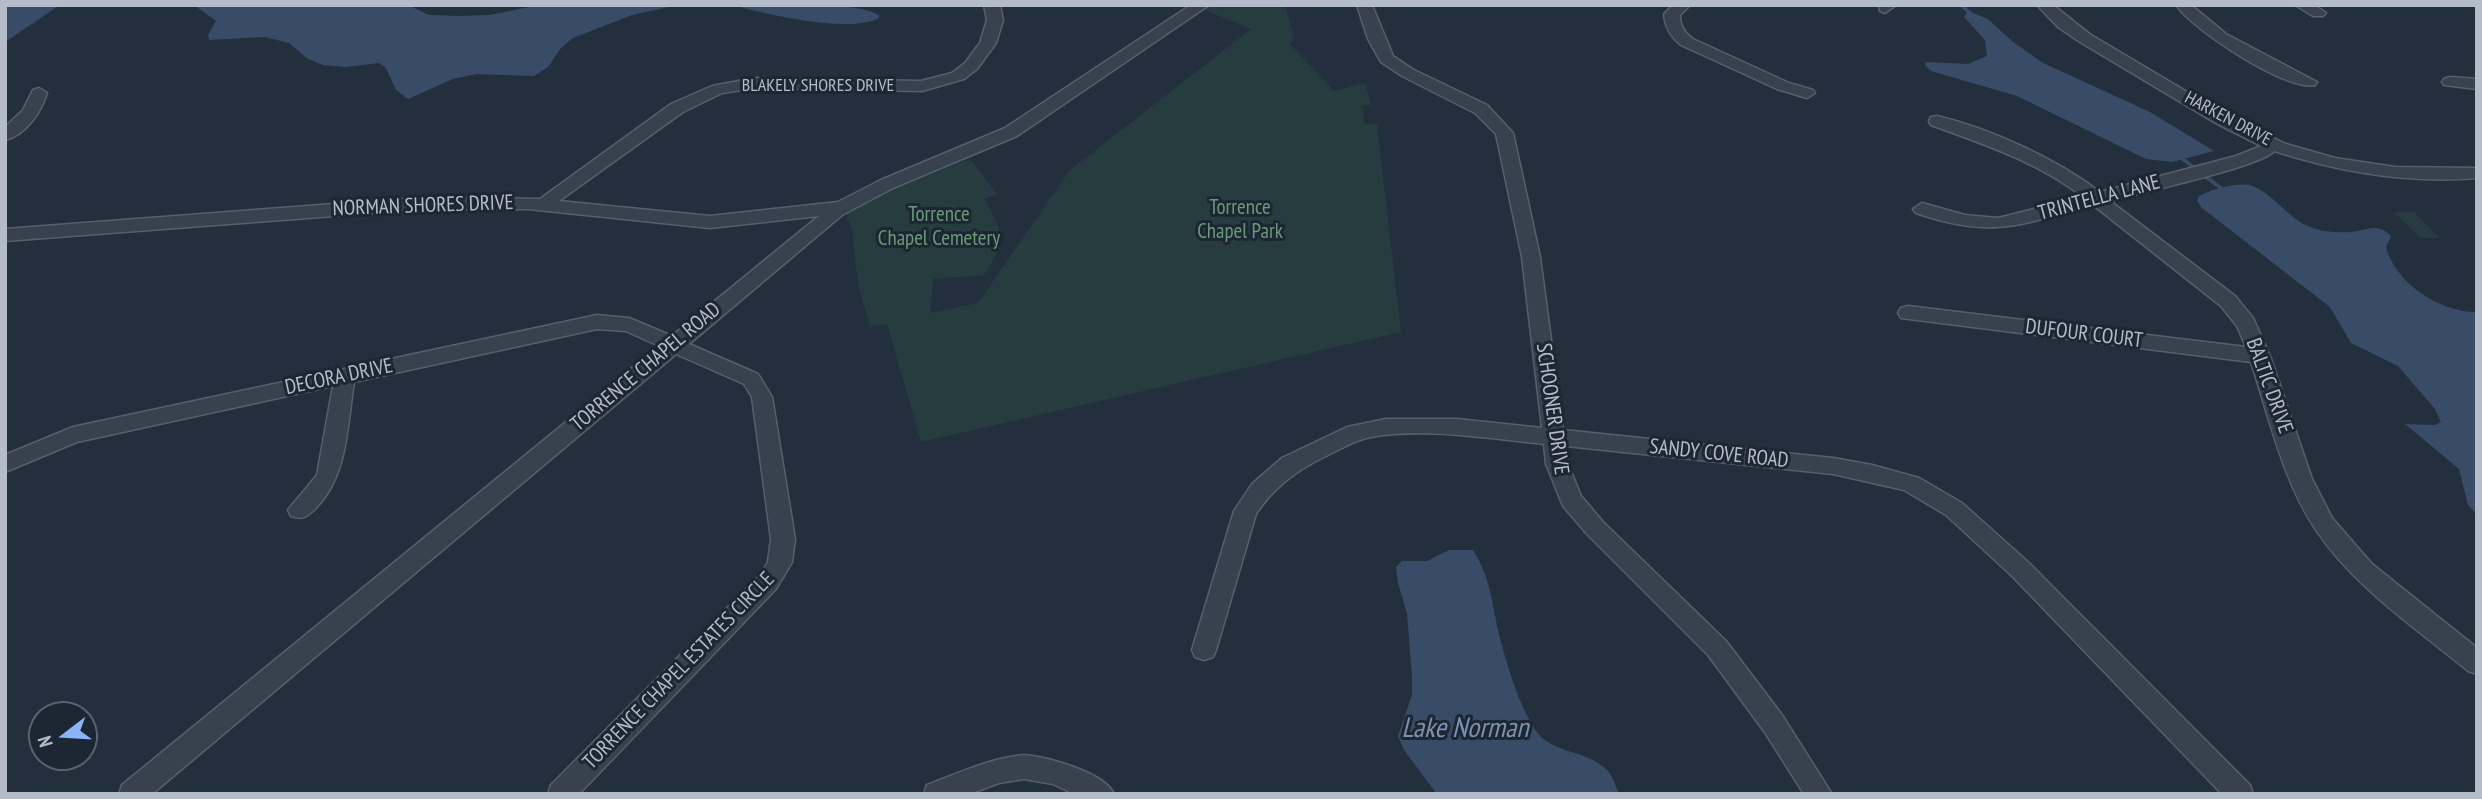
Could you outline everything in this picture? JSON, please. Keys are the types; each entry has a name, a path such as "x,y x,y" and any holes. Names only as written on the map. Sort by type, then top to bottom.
{"street":[{"name":"BLAKELY SHORES DRIVE","path":"544,205 559,191 677,108 708,92 755,83 922,86 958,76 971,66 988,43 995,20 992,5"},
{"name":"TORRENCE CHAPEL ROAD","path":"132,794 841,208 887,184 1011,132 1202,5"},
{"name":"SCHOONER DRIVE","path":"1364,5 1376,39 1387,59 1408,73 1481,108 1504,133 1531,257 1553,435 1561,478 1576,507 1717,649 1773,723 1819,794"},
{"path":"1683,5 1672,15 1672,23 1678,36 1783,86 1807,93"},
{"name":"HARKEN DRIVE","path":"2044,5 2068,27 2271,144 2333,161 2388,171 2477,173"},
{"path":"2183,5 2187,14 2206,28 2288,74 2309,82"},
{"path":"2302,5 2318,13"},
{"path":"2450,82 2477,85"},
{"path":"5,135 29,116 35,108 39,93"},
{"name":"BALTIC DRIVE","path":"1937,121 2029,156 2071,179 2228,301 2246,323 2260,356 2301,479 2324,524 2364,571 2477,663"},
{"name":"TRINTELLA LANE","path":"1922,209 1956,221 1999,223 2242,160 2265,152 2271,144"},
{"name":"NORMAN SHORES DRIVE","path":"5,235 426,203 498,202 544,205 710,222 841,208"},
{"name":"DUFOUR COURT","path":"1908,313 2260,356"},
{"name":"DECORA DRIVE","path":"5,464 73,435 597,322 629,324 675,343"},
{"name":"TORRENCE CHAPEL ESTATES CIRCLE","path":"561,794 768,582 782,558 783,539 760,389 751,379 675,343"},
{"path":"299,510 319,491 328,476 345,376"},
{"name":"SANDY COVE ROAD","path":"1204,650 1245,511 1260,490 1290,464 1343,437 1386,427 1420,425 1553,435 1833,467 1884,476 1924,490 1954,509 2002,552 2240,794"},
{"path":"937,794 1012,769 1028,767 1054,772 1101,794"}],"green space":[{"name":"Torrence Chapel Park","path":"1203,5 1285,5 1294,37 1290,44 1334,91 1365,83 1371,105 1362,106 1365,124 1377,124 1401,332 921,442 887,324 870,327 858,284 852,231 846,213 893,189 970,159 997,194 984,199 999,230 999,245 984,275 933,279 930,313 978,303 1070,170 1251,29 1200,8"},
{"path":"2394,212 2414,212 2440,238 2420,238"}],"water":[{"path":"5,5 60,5 5,42"},
{"path":"194,5 408,5 429,15 460,16 490,15 539,5 678,5 632,15 573,38 561,48 548,67 534,76 476,74 453,79 408,99 396,90 386,68 379,63 346,67 323,65 308,59 289,43 265,37 209,40 208,35 216,21"},
{"path":"732,5 830,5 867,10 879,15 879,18 848,24 828,23"},
{"path":"1968,11 1988,19 2013,42 2043,63 2150,112 2214,151 2172,162 2146,159 2017,96 1931,71 1925,65 1926,62 1968,64 1987,56 1985,40 1964,17"},
{"path":"2250,185 2266,194 2296,219 2313,228 2342,232 2381,229 2391,236 2386,247 2391,260 2409,284 2449,307 2477,312 2477,515 2468,505 2459,469 2405,424 2435,425 2441,422 2435,409 2398,366 2351,343 2330,307 2202,208 2197,201 2199,196 2217,189"},
{"name":"Lake Norman","path":"1449,550 1473,550 1479,561 1488,583 1511,675 1523,708 1534,728 1549,743 1598,763 1611,775 1619,794 1437,794 1404,750 1398,736 1412,695 1412,677 1407,613 1396,567 1402,561 1427,561"}],"waterway":[{"path":"1961,5 1971,14"},
{"path":"2180,157 2226,192"}],"park label":[{"name":"Torrence Chapel Cemetery","path":"939,227"}]}
